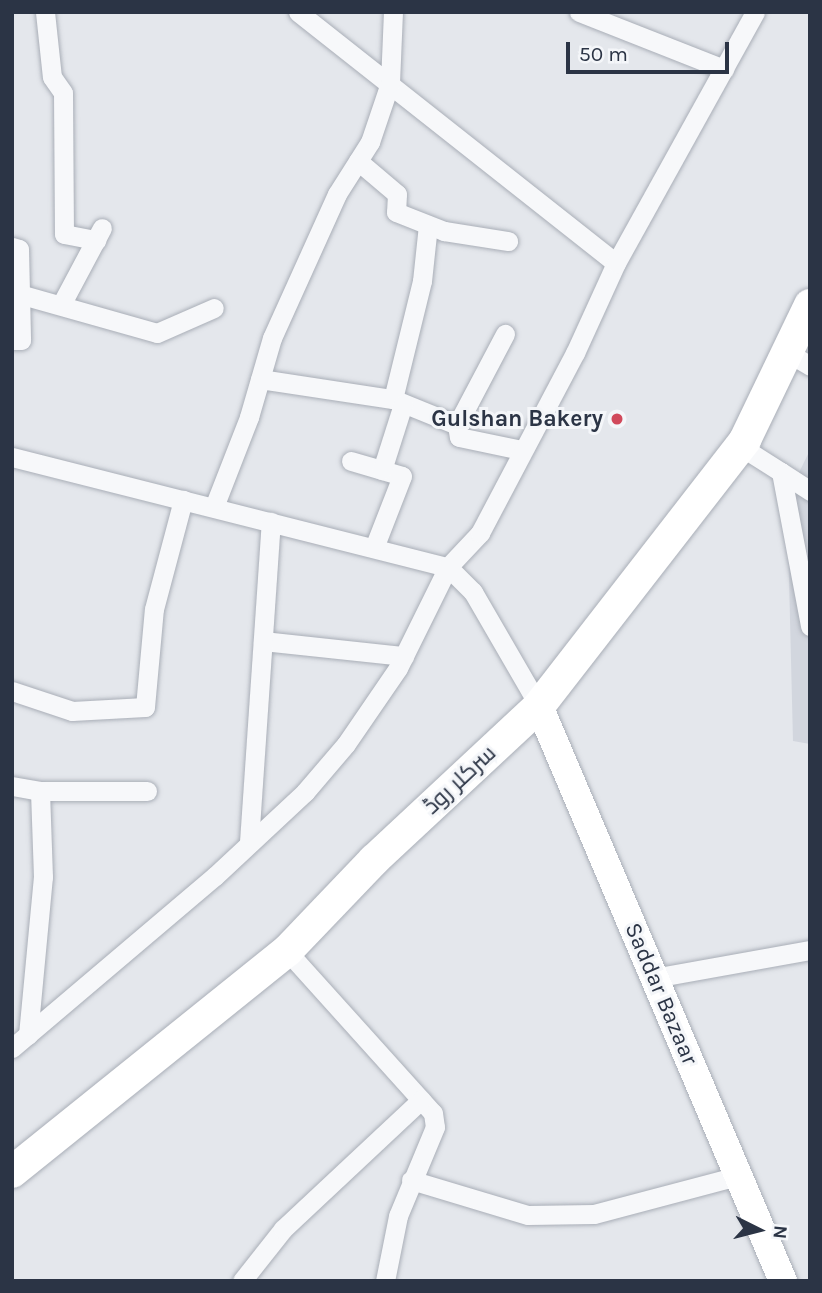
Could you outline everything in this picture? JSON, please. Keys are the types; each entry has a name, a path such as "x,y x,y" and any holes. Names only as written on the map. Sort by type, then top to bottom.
{"main road":[{"name":"سرکلر روڈ","path":"12,1172 288,950 374,860 539,706 740,446 798,359 810,305"}],"street":[{"path":"44,12 52,77 63,93 64,234 99,234 61,305"},
{"path":"298,12 616,263"},
{"path":"214,507 272,338 337,194 370,142 390,83 393,12"},
{"path":"579,12 724,69"},
{"path":"12,1048 304,792 346,744 404,656 448,567 480,533 521,450 575,353 616,263 755,12"},
{"path":"358,162 397,194 397,212 428,225 508,241"},
{"path":"382,470 422,281 428,225"},
{"path":"12,247 19,249 21,340 12,340"},
{"path":"19,293 157,332 214,308"},
{"path":"505,334 457,425 459,437 521,450"},
{"path":"260,379 398,401 457,425"},
{"path":"740,446 810,491"},
{"path":"12,457 448,567 473,592 539,706"},
{"path":"351,461 401,476 374,548"},
{"path":"781,472 810,626"},
{"path":"12,691 72,711 145,707 154,609 183,500"},
{"path":"249,842 271,522"},
{"path":"263,641 404,656"},
{"name":"Saddar Bazaar","path":"539,706 783,1281"},
{"path":"12,786 40,791 147,791"},
{"path":"28,1035 43,877 40,791"},
{"path":"288,950 433,1113 435,1127 398,1216 385,1281"},
{"path":"654,978 810,950"},
{"path":"243,1281 283,1229 421,1100"},
{"path":"411,1180 528,1215 594,1214 738,1176"}],"shaded area":[{"path":"810,450 810,744 793,741 787,497"}],"place":[{"name":"Gulshan Bakery","path":"617,419"}]}
